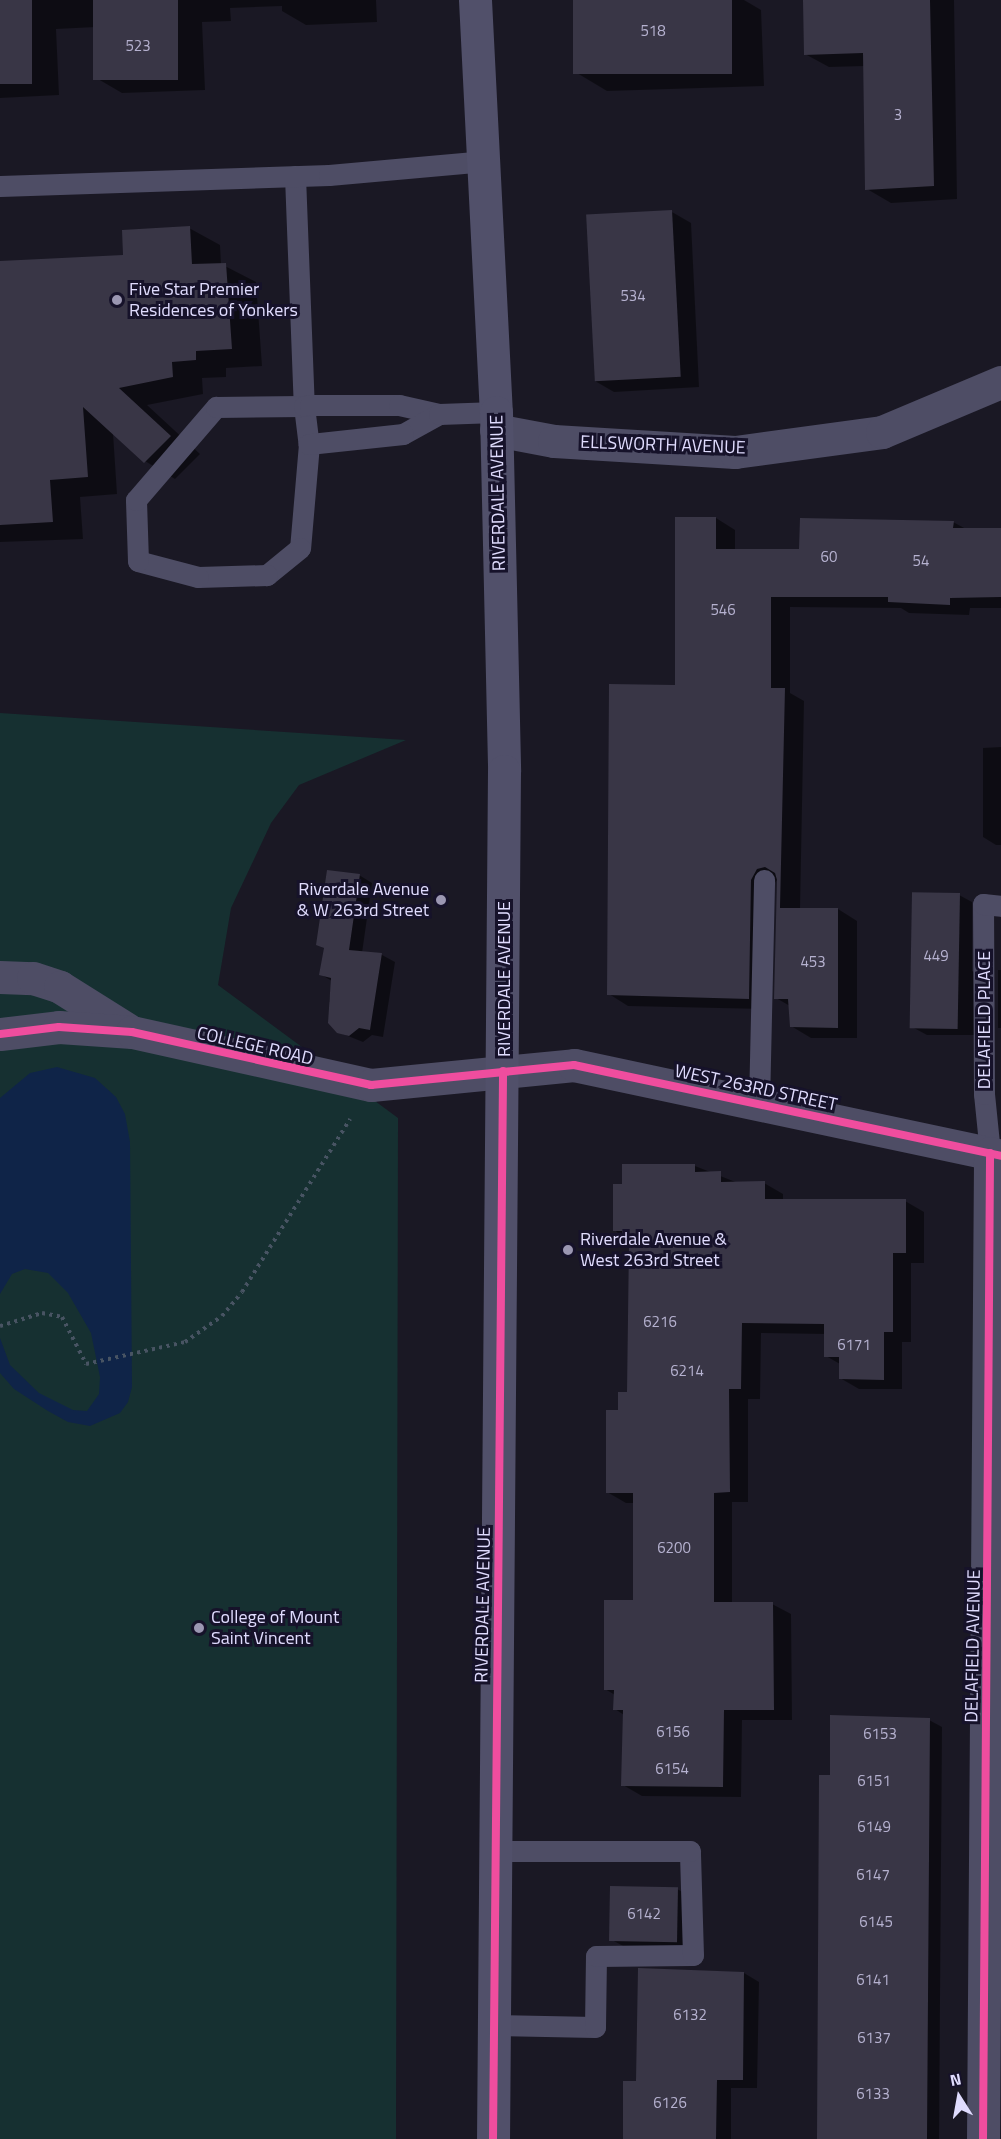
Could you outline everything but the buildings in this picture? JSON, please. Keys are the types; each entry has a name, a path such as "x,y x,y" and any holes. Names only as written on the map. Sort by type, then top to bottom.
{"main road":[{"name":"RIVERDALE AVENUE","path":"475,0 485,161 496,421 504,771 493,2139"}],"street":[{"name":"ELLSWORTH AVENUE","path":"496,421 554,441 735,452 882,432 1001,382"},
{"name":"COLLEGE ROAD","path":"0,977 33,978 60,987 132,1032"},
{"name":"COLLEGE ROAD","path":"0,1034 58,1027 132,1032 371,1085 503,1071"},
{"name":"WEST 263RD STREET","path":"503,1071 573,1065 996,1154"},
{"name":"DELAFIELD AVENUE","path":"983,2139 996,1154"}],"lane":[{"path":"0,186 295,176 485,161"},
{"path":"295,176 304,406 309,444 300,548 267,575 198,577 138,561 136,500 216,407 304,406 399,405 439,414 496,421"},
{"path":"309,444 403,434 439,414"},
{"path":"759,1104 764,880"},
{"name":"DELAFIELD PLACE","path":"996,1154 984,1094 983,904 1001,906"},
{"path":"494,2025 595,2027 596,1956 693,1955 690,1851 495,1851"}],"path":[{"path":"0,1326 42,1313 62,1317 86,1364 185,1342 222,1316 242,1292 371,1085"}],"green space":[{"name":"College of Mount Saint Vincent","path":"0,713 406,740 299,785 271,823 231,908 218,985 398,1118 396,2139 0,2139"}],"water":[{"path":"57,1067 95,1078 116,1097 125,1114 130,1142 132,1387 128,1402 120,1413 90,1426 68,1422 48,1411 14,1389 0,1373 0,1338 10,1365 39,1393 73,1410 87,1411 99,1394 100,1377 91,1333 68,1293 48,1273 25,1269 12,1274 0,1294 0,1098 30,1073"}],"cycle path":[{"path":"0,1034 59,1027 132,1032 371,1085 574,1065 1001,1156"},
{"path":"493,2139 503,1071"},
{"path":"983,2139 990,1153"}],"place":[{"name":"Five Star Premier Residences of Yonkers","path":"117,300"},
{"name":"Riverdale Avenue & W 263rd Street","path":"441,900"},
{"name":"Riverdale Avenue & West 263rd Street","path":"568,1250"},
{"name":"College of Mount Saint Vincent","path":"199,1628"}]}
